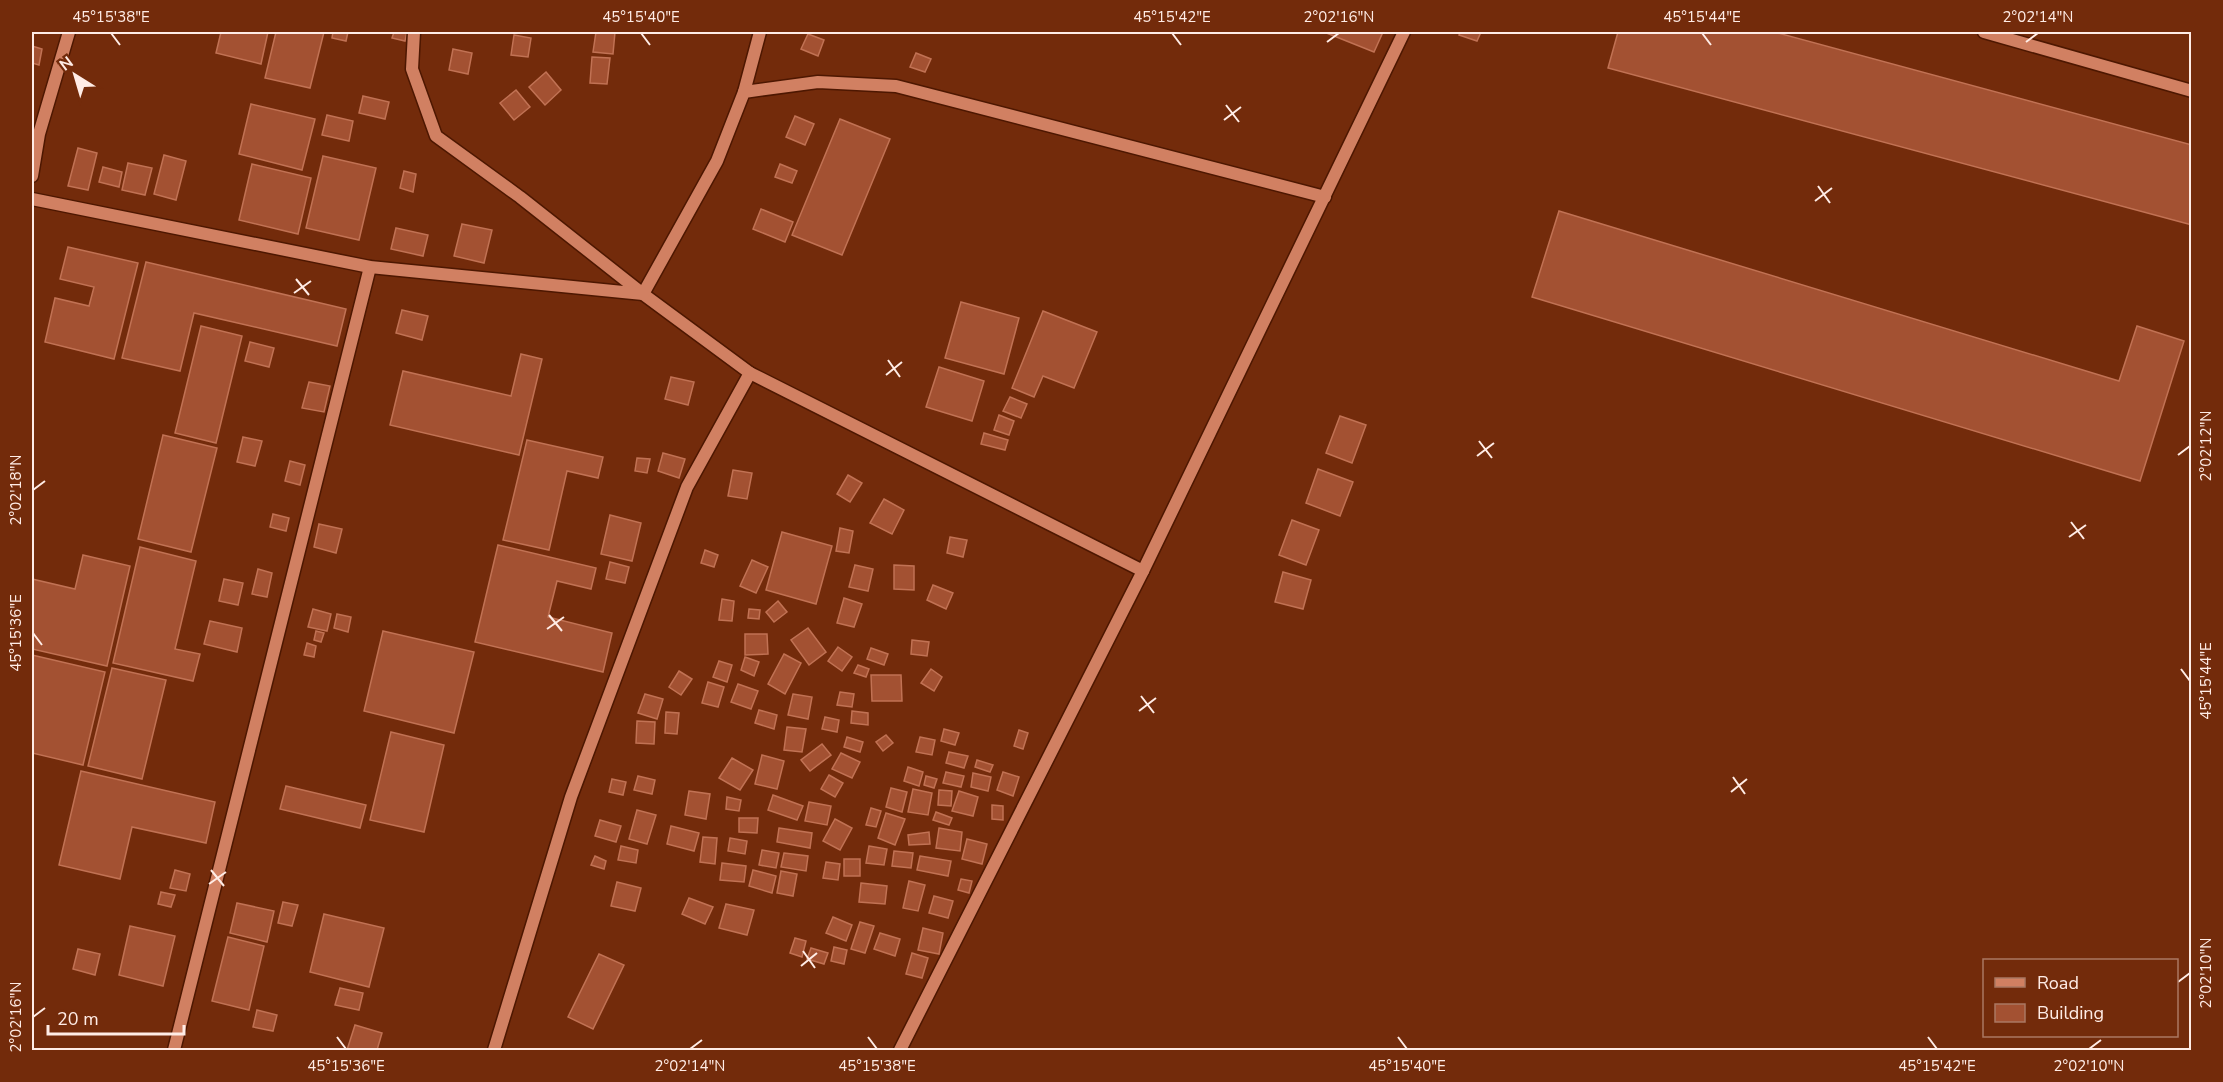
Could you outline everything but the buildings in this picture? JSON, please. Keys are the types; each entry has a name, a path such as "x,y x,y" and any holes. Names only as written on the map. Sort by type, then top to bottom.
{"street":[{"path":"32,176 39,134 69,32"},
{"path":"414,32 412,69 436,136 520,197 643,294 750,373 1143,570"},
{"path":"643,294 717,161 744,92 760,32"},
{"path":"900,1050 1143,570 1404,32"},
{"path":"1984,32 2192,91"},
{"path":"744,92 818,82 896,86 1325,197"},
{"path":"32,200 370,267 643,294"},
{"path":"174,1050 370,267"},
{"path":"494,1050 571,797 683,498 750,373"}]}
